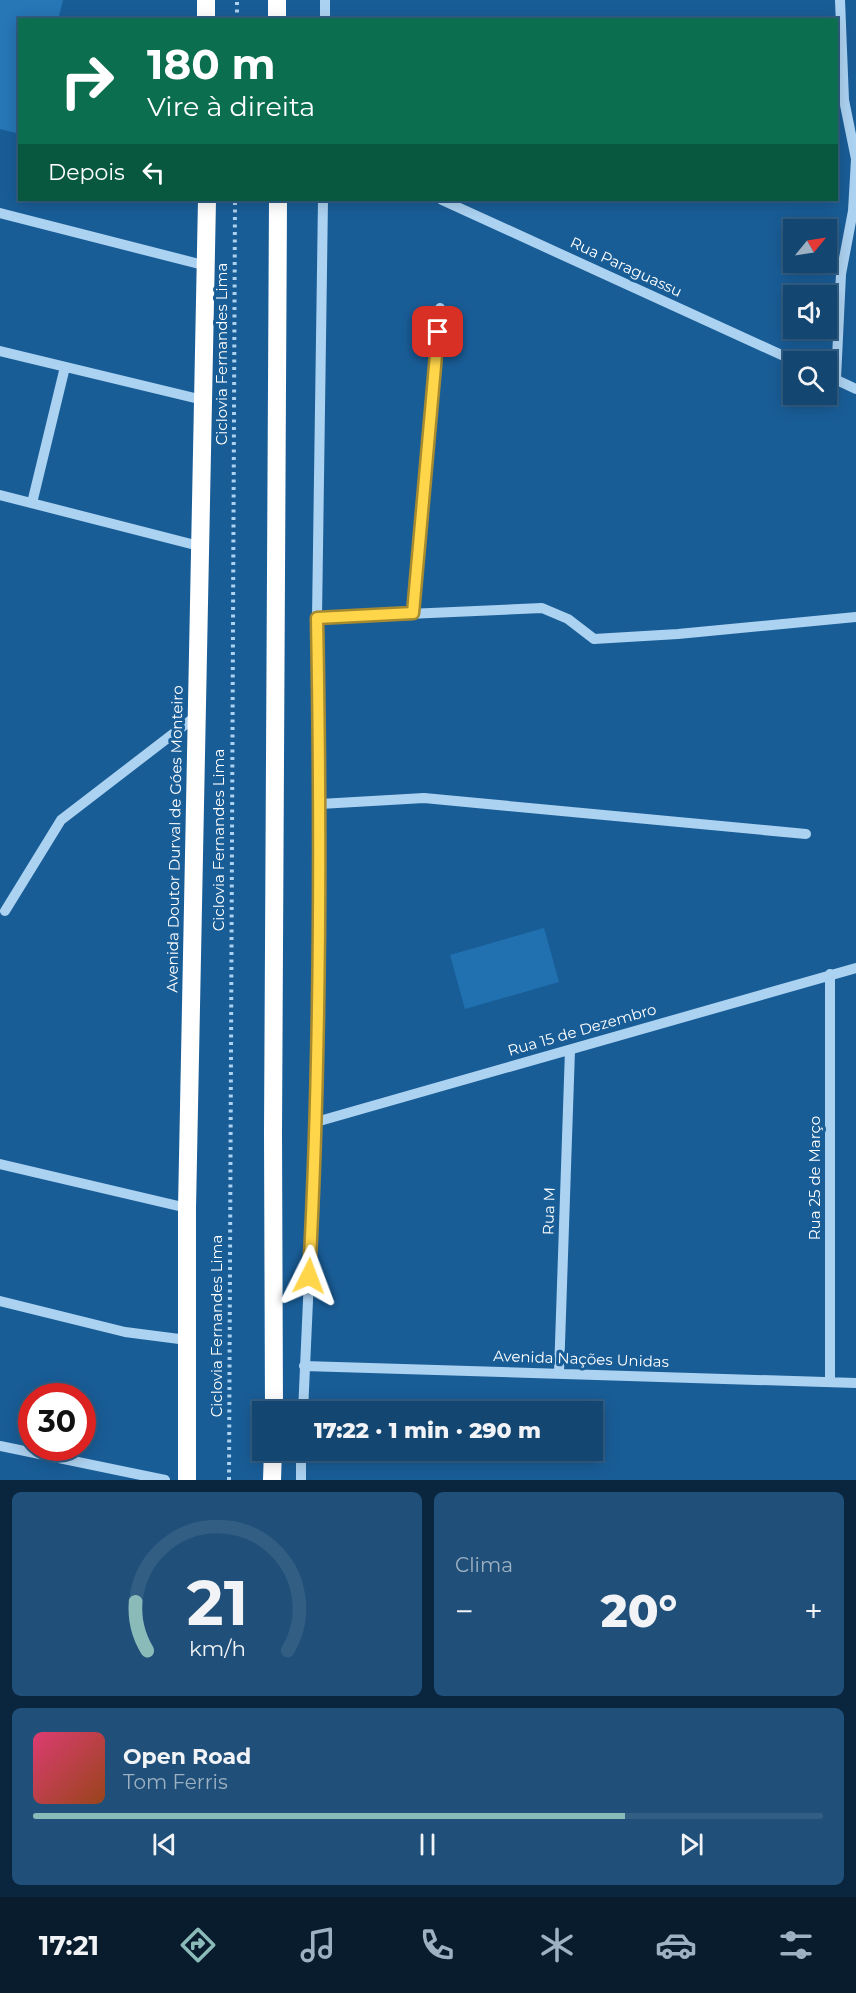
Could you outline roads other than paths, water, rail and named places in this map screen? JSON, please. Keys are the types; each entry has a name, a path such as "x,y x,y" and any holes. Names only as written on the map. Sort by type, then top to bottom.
{"highway":[{"path":"206,0 206,18"},
{"path":"277,0 277,18"},
{"name":"Avenida Doutor Durval de Góes Monteiro","path":"187,1480 187,1208 207,201"},
{"path":"274,1401 273,1132 278,201"},
{"path":"272,1480 273,1461"}],"street":[{"path":"324,18 325,0"},
{"path":"834,351 841,274 853,211 856,159 844,100 840,0"},
{"path":"303,1401 316,1122 320,804 317,618 323,201"},
{"name":"Rua Paraguassu","path":"444,201 783,356"},
{"path":"0,213 207,266"},
{"path":"413,613 440,308"},
{"path":"0,351 203,400"},
{"path":"32,503 65,367"},
{"path":"837,380 856,389"},
{"path":"0,495 199,546"},
{"path":"317,618 542,608 567,619 594,639 678,634 856,617"},
{"path":"5,911 61,820 195,717"},
{"path":"320,804 424,798 806,834"},
{"name":"Rua 15 de Dezembro","path":"316,1122 856,968"},
{"name":"Rua 25 de Março","path":"830,974 831,1382"},
{"name":"Rua M","path":"559,1373 570,1050"},
{"path":"0,1164 187,1208"},
{"path":"0,1301 125,1332 187,1340"},
{"name":"Avenida Nações Unidas","path":"304,1366 856,1383"},
{"path":"0,1446 165,1480"},
{"path":"301,1480 302,1461"}]}
